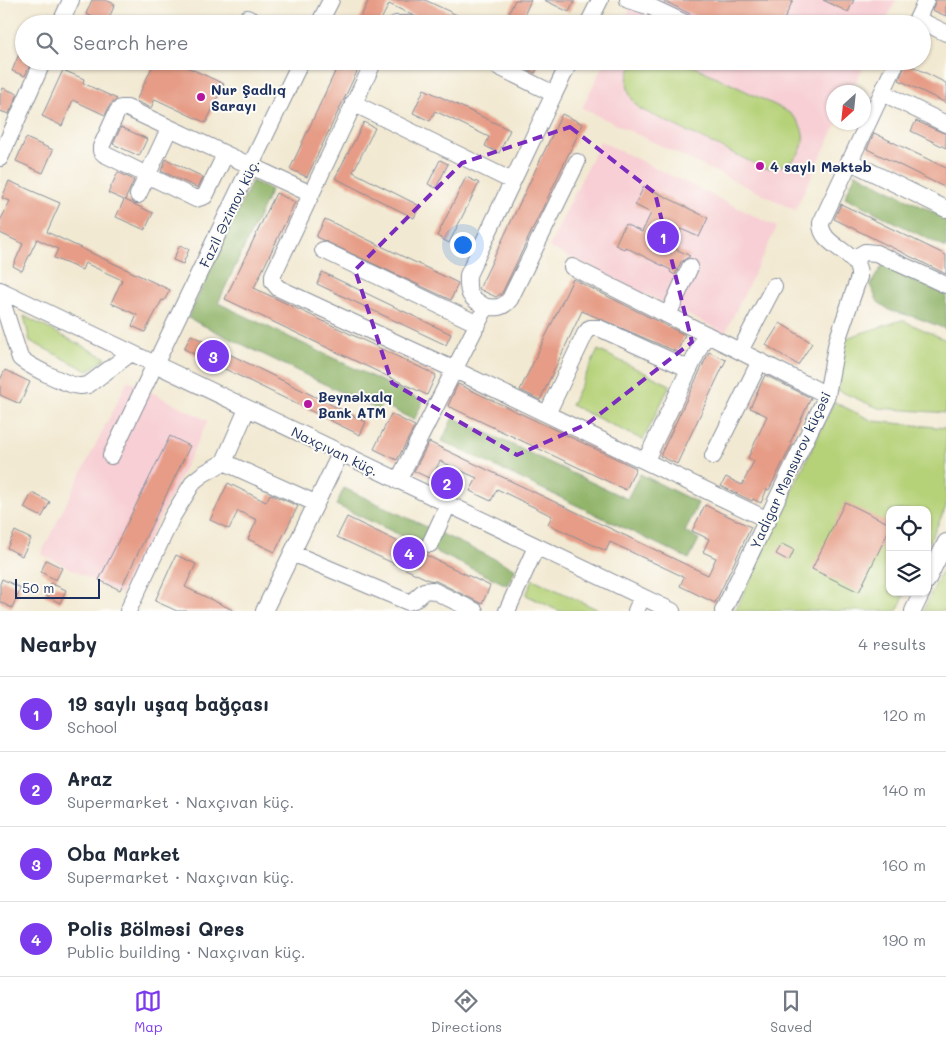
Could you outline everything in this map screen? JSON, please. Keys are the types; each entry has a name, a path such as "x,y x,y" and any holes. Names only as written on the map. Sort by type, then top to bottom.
{"street":[{"path":"64,15 71,0"},
{"path":"324,15 331,0"},
{"path":"592,15 600,0"},
{"path":"628,0 651,7 667,15"},
{"path":"919,15 926,0"},
{"path":"931,27 946,33"},
{"path":"0,158 39,70"},
{"name":"Fazil Əzimov küç.","path":"111,456 297,70"},
{"path":"370,70 273,275 273,282 278,288 646,460 768,520"},
{"path":"505,70 554,94"},
{"path":"566,70 468,275 467,290 471,299 486,306 498,308 505,305 510,299 578,162"},
{"path":"893,70 849,161 821,222 820,229 824,235 853,259 865,252 876,253 946,285"},
{"path":"883,93 946,124"},
{"path":"353,104 512,181"},
{"path":"225,155 205,196 196,199 101,151 117,112 121,108 127,108 311,194"},
{"path":"138,195 169,128"},
{"path":"849,161 946,209"},
{"path":"323,250 478,324"},
{"name":"Yadigar Mənsurov küçəsi","path":"723,611 827,395 837,341 860,277 860,270 853,259"},
{"path":"668,315 690,267"},
{"path":"572,268 827,395"},
{"path":"740,351 774,286"},
{"name":"Naxçıvan küç.","path":"0,290 536,547 639,604 672,611"},
{"path":"0,295 20,358 26,364 71,384 88,385 131,353"},
{"path":"398,481 486,306"},
{"path":"547,414 585,334 590,328 598,328 689,370"},
{"path":"646,460 706,334"},
{"path":"713,456 760,361"},
{"path":"128,611 172,517 194,481 224,462 247,409"},
{"path":"264,611 340,454"},
{"path":"224,462 315,503"},
{"path":"430,544 448,505"},
{"path":"931,573 946,542"},
{"path":"507,611 536,547"},
{"path":"292,553 408,602 414,600 424,591 432,590 475,611"},
{"path":"913,611 920,596"}],"highlighted area":[{"path":"570,127 655,193 692,342 587,424 517,455 392,383 355,270 462,163"}],"shaded area":[{"path":"634,0 896,0 888,15 627,15"},
{"name":"4 saylı Məktəb","path":"601,70 862,70 854,85 826,85 826,130 834,130 795,210 582,108"},
{"path":"600,141 777,227 725,333 549,247"},
{"path":"128,380 208,421 121,594 41,554"}],"green space":[{"path":"630,70 702,70 783,109 794,117 801,127 802,147 789,162 778,167 764,168 640,109 629,92 627,80"},
{"path":"856,173 946,219 946,248 845,197"},
{"path":"252,181 271,190 218,303 423,401 414,420 382,404 378,410 188,318"},
{"path":"883,265 946,295 946,329 915,317 891,311 878,302 870,285"},
{"path":"24,316 106,358 88,371 30,341"},
{"path":"902,320 946,340 946,413 878,408 837,390 843,339"},
{"path":"598,350 670,385 643,440 571,405"},
{"path":"834,402 873,421 946,428 946,507 931,539 931,506 886,506 886,596 904,596 897,611 735,611"},
{"path":"453,417 627,499 640,474 698,503 685,532 699,539 689,559 442,441"},
{"path":"344,488 516,569 507,585 336,505"},
{"path":"946,562 946,611 923,611"},
{"path":"533,579 601,611 559,611 526,595"}],"building":[{"path":"92,0 105,0 115,4 110,15 86,14"},
{"path":"369,0 425,0 457,15 412,15 389,4 384,15 362,15"},
{"path":"515,0 531,0 524,15 508,15"},
{"path":"544,0 575,0 569,12"},
{"path":"662,0 793,0 786,15 693,15"},
{"path":"823,0 854,0 848,12"},
{"path":"936,0 946,0 946,16 932,10"},
{"path":"15,64 15,70 28,70 25,76 12,71"},
{"path":"63,70 84,79 83,83 117,99 110,105 105,115 73,100 62,126 42,116"},
{"path":"151,70 194,70 224,84 206,123 155,99 151,108 136,101"},
{"path":"336,70 358,70 307,177 290,169"},
{"path":"903,70 920,70 946,83 946,103 899,80"},
{"path":"3,88 18,94 9,114 0,111 0,96"},
{"path":"424,89 510,130 499,153 485,146 489,137 435,111 430,121 413,113"},
{"path":"562,114 583,124 502,293 496,297 479,289"},
{"path":"916,121 946,134 946,148 911,131"},
{"path":"364,122 375,128 353,172 420,206 414,218 335,178"},
{"path":"121,127 147,139 139,156 113,144"},
{"path":"874,133 946,168 946,188 867,149"},
{"path":"26,138 53,150 43,173 16,161"},
{"path":"166,159 203,177 198,188 161,171"},
{"path":"440,160 448,164 436,188 428,184"},
{"path":"118,172 134,180 125,200 153,213 145,230 116,217 124,200 108,193"},
{"path":"466,177 479,183 449,243 437,236"},
{"path":"9,181 60,203 47,232 170,290 164,301 162,300 145,332 132,326 137,315 111,303 122,280 85,263 82,270 54,258 58,249 37,239 22,271 13,266 23,244 0,233 0,221 10,201 2,198"},
{"path":"644,186 708,218 699,237 681,229 672,247 690,256 681,262 675,275 670,272 671,270 625,247 624,249 615,245 625,224 642,232 651,213 635,205"},
{"path":"276,193 295,202 254,288 436,375 427,395 225,299"},
{"path":"841,204 946,255 946,274 834,219"},
{"path":"325,219 458,283 451,300 316,237"},
{"path":"180,245 189,249 183,264 173,260"},
{"path":"322,272 451,334 446,345 317,284"},
{"path":"573,279 685,335 677,352 582,311 540,400 520,390"},
{"path":"780,323 812,343 798,365 766,345"},
{"path":"191,335 366,422 360,435 184,349"},
{"path":"709,352 726,360 677,464 660,456"},
{"path":"5,370 30,382 20,404 0,395 0,380"},
{"path":"765,375 811,398 790,443 792,444 761,503 753,499 752,501 721,486 726,477 742,485 754,461 748,458 767,416 750,408"},
{"path":"458,384 636,468 626,490 448,406"},
{"path":"391,414 415,426 397,460 374,449"},
{"path":"170,436 190,446 120,590 99,580"},
{"path":"429,442 708,575 716,558 703,552 709,539 692,531 705,505 751,527 715,603 680,586 684,577 610,542 606,551 548,524 552,516 497,489 491,501 470,491 477,478 440,461 431,479 414,471"},
{"path":"228,483 266,502 270,494 298,506 275,552 248,539 257,520 238,511 229,529 210,520"},
{"path":"32,493 50,502 42,517 24,508"},
{"path":"845,502 886,522 886,536 859,592 812,569"},
{"path":"347,517 490,586 482,604 436,581 429,580 337,537"},
{"path":"15,531 31,539 22,556 7,548"},
{"path":"782,544 794,550 789,561 776,554"},
{"path":"176,555 196,564 185,587 235,611 177,611 155,601"},
{"path":"46,560 62,568 56,580 41,572"},
{"path":"2,579 21,588 12,608 0,602 0,584"},
{"path":"50,583 66,590 60,603 44,595"}],"place":[{"name":"Nur Şadlıq Sarayı","path":"201,97"},
{"name":"4 saylı Məktəb","path":"760,166"},
{"name":"19 saylı uşaq bağçası","path":"663,237"},
{"name":"Oba Market","path":"213,356"},
{"name":"Beynəlxalq Bank ATM","path":"308,404"},
{"name":"Araz","path":"447,483"},
{"name":"Polis Bölməsi Qres","path":"409,553"}]}
